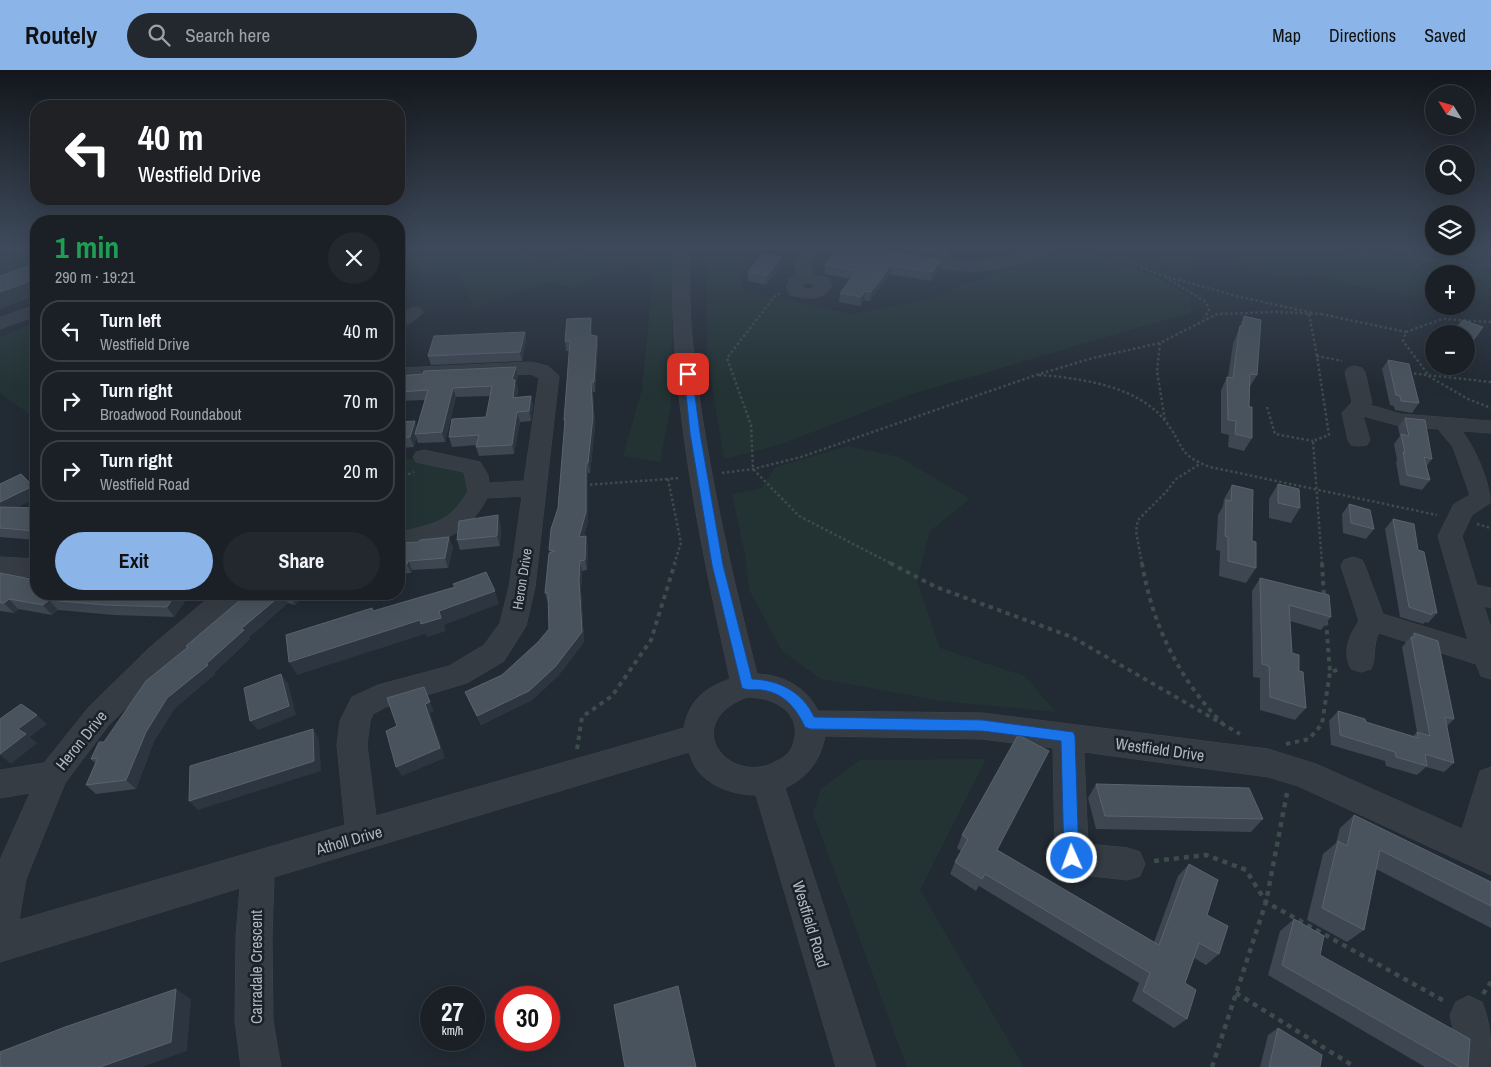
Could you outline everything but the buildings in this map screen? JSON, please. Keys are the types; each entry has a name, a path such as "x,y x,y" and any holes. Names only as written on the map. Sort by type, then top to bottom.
{"street":[{"path":"682,295 683,335 695,433 717,565 746,685"},
{"path":"0,324 30,312"},
{"path":"405,318 414,312"},
{"name":"Heron Drive","path":"362,836 352,745 355,721 362,706 378,696 457,674 494,653 513,626 522,587 548,376 542,370 531,368 405,374"},
{"path":"1355,372 1362,403 1352,413 1359,440"},
{"path":"1357,408 1400,420 1491,426"},
{"path":"1445,424 1463,446 1482,498 1462,510 1450,536 1489,662"},
{"path":"405,539 440,532 458,522 470,510 479,491 477,475 472,467 420,465"},
{"path":"479,491 535,488"},
{"path":"0,566 30,568"},
{"path":"1353,566 1372,621 1361,640 1361,661"},
{"path":"1466,592 1491,598"},
{"name":"Heron Drive","path":"0,929 9,879 52,775 98,717 159,656 223,600"},
{"path":"1372,621 1489,662"},
{"path":"746,685 761,685 778,689 788,694 804,710 810,723 811,737 804,757 795,767 778,778 767,781 747,781 730,778 709,762 702,753 698,737 698,726 705,708 720,693 733,687 746,685"},
{"name":"Westfield Drive","path":"810,723 982,726 1266,755 1482,855"},
{"path":"1068,736 1072,858 1128,864"},
{"name":"Atholl Drive","path":"0,944 698,737"},
{"path":"0,784 52,775"},
{"name":"Westfield Road","path":"767,781 856,1067"},
{"path":"1482,855 1491,781"},
{"name":"Carradale Crescent","path":"258,866 254,936 254,1021 261,1067"},
{"path":"1469,1014 1481,1067"}],"path":[{"path":"778,295 727,358 750,425 753,469 798,516 936,587 1072,637 1229,729 1266,755 1270,780 1288,786 1266,902 1212,1067"},
{"path":"1194,295 1206,302 1209,310 1204,319"},
{"path":"1231,295 1406,332 1442,320 1491,322"},
{"path":"718,473 753,469 801,457 1036,375 1110,354 1160,343 1217,314 1322,314"},
{"path":"1267,407 1275,434 1313,441 1329,435 1309,314"},
{"path":"1406,332 1403,341 1430,377 1468,399 1491,408"},
{"path":"1160,343 1156,371 1165,421 1181,449 1201,464 1491,528"},
{"path":"1317,356 1351,363 1355,372"},
{"path":"1404,372 1430,377 1491,382"},
{"path":"1036,375 1082,379 1104,385 1141,403 1165,421"},
{"path":"1313,441 1325,605"},
{"path":"1201,464 1176,479 1166,492 1138,520 1136,531 1146,589 1156,622 1188,683 1209,710 1229,729"},
{"path":"405,474 420,465"},
{"path":"582,485 686,477"},
{"path":"573,774 582,717 612,696 651,640 681,543 668,479"},
{"path":"1266,755 1282,745 1309,739 1322,724 1330,672 1326,614"},
{"path":"1330,672 1361,661"},
{"path":"1128,864 1206,855 1246,870 1266,902 1469,1014 1491,982"},
{"path":"1236,993 1355,1067"}],"shaded area":[{"path":"0,295 30,295 30,297 0,308"},
{"path":"468,295 512,295 474,308"},
{"path":"651,295 672,295 671,406 660,462 623,456 642,389"},
{"path":"707,295 763,295 852,314 916,302 937,295 1188,295 1192,312 909,395 779,445 724,459 707,355"},
{"path":"1397,295 1425,295 1425,297 1410,297"},
{"path":"1475,295 1491,295 1491,297 1475,297"},
{"path":"30,325 30,415 0,393 0,337"},
{"path":"848,446 899,457 970,499 930,531 917,581 940,648 1025,676 1056,712 941,701 821,679 782,651 749,590 745,555 732,494 761,488 776,467"},
{"path":"405,458 467,470 470,491 448,524 405,535"},
{"path":"986,759 920,890 1024,1067 907,1067 813,813 821,789 860,760"}],"route":[{"path":"688,374 695,433 717,565 746,685 761,685 778,689 788,694 804,710 810,723 982,726 1068,736 1072,858"}]}
